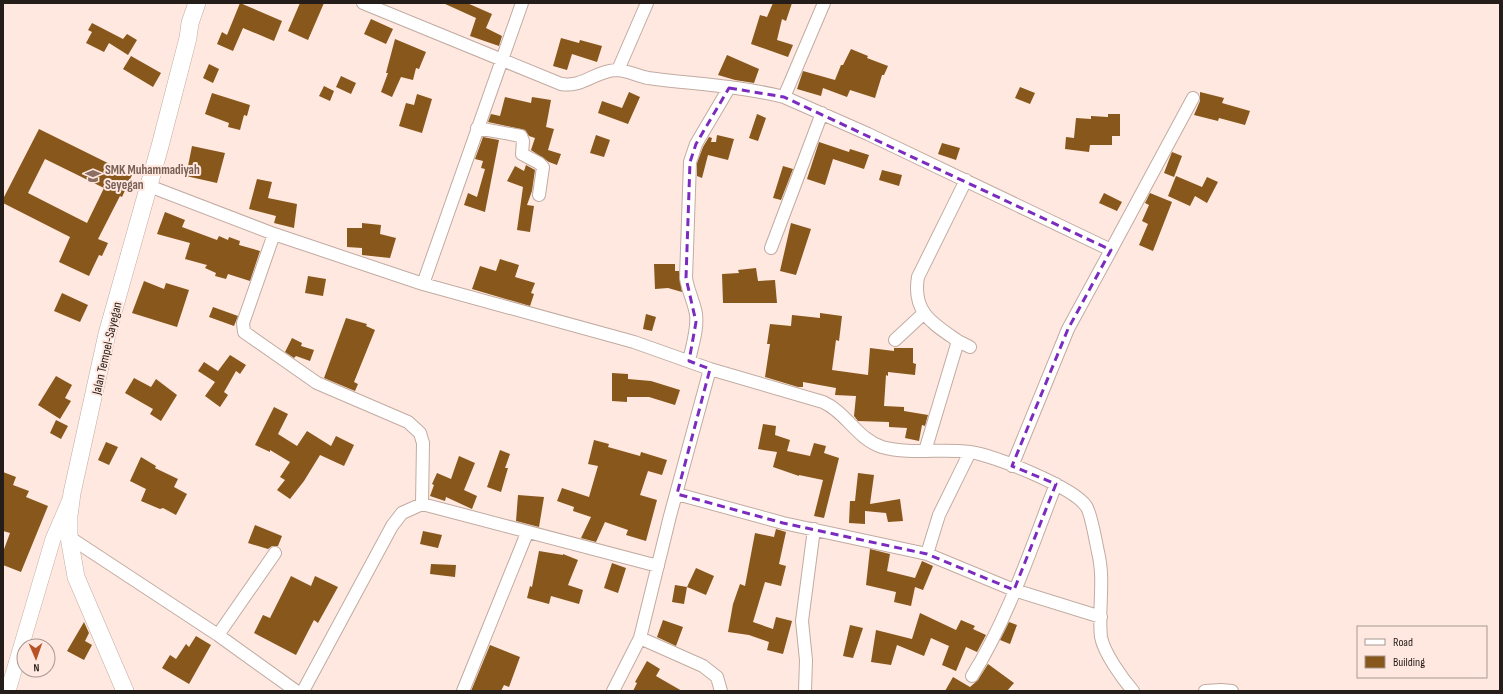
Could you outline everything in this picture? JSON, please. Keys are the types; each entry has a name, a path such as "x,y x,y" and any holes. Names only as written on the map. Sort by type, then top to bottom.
{"main road":[{"name":"Jalan Tempel-Sayegan","path":"125,691 76,577 69,538 69,516 72,493 108,334 181,66 190,23 197,3"}],"street":[{"path":"363,3 568,86 584,82 600,74 618,70 646,78 762,91 784,97 822,113 966,180 1111,250"},
{"path":"424,284 477,128 522,3"},
{"path":"618,70 647,3"},
{"path":"784,97 824,3"},
{"path":"689,361 696,322 696,314 688,290 686,278 690,162 696,144 729,88"},
{"path":"1012,466 1068,329 1193,98"},
{"path":"770,248 822,113"},
{"path":"477,128 521,136 523,141 522,154 539,162 543,167 539,195"},
{"path":"966,180 918,278 916,288 917,300 923,314 958,341 970,347"},
{"path":"149,186 274,234 424,284 634,342 710,369 823,402 833,408 862,436 872,443 903,450 970,452 1012,466 1056,484 1076,496 1087,507 1101,566 1102,638 1110,658 1133,691"},
{"path":"274,234 243,323 244,332 317,383 408,422 420,433 423,443 422,504"},
{"path":"895,340 923,314"},
{"path":"926,451 958,341"},
{"path":"612,691 640,638 710,369"},
{"path":"927,554 939,515 970,452"},
{"path":"972,676 984,657 1002,620 1056,484"},
{"path":"8,691 53,539 72,493"},
{"path":"677,494 783,522 927,554 1014,590 1101,617"},
{"path":"303,691 392,526 402,513 422,504 527,533 658,566"},
{"path":"805,691 806,667 802,620 814,529"},
{"path":"463,691 527,533"},
{"path":"69,538 218,635 296,691"},
{"path":"218,635 275,553"},
{"path":"640,638 703,666 717,677 721,691"},
{"path":"1205,691 1232,691"}],"highlighted area":[{"path":"729,88 784,97 1111,250 1068,329 1012,466 1056,484 1014,590 927,554 783,523 677,494 710,369 689,361 696,322 686,278 690,162 696,144"}],"building":[{"path":"240,3 282,21 274,41 243,28 233,51 217,44 222,32 227,35"},
{"path":"300,3 324,3 308,40 288,31"},
{"path":"443,3 467,3 492,14 486,28 502,36 499,46 470,36 476,18"},
{"path":"773,3 792,3 786,21 782,19 777,40 793,45 788,57 751,44 760,15 767,17"},
{"path":"371,19 393,29 386,44 364,34"},
{"path":"92,23 123,39 127,34 137,40 128,55 109,43 104,52 86,43 92,32 88,30"},
{"path":"561,38 579,43 580,40 602,46 597,62 572,54 567,70 553,66"},
{"path":"395,39 426,52 419,69 416,68 413,80 401,77 392,97 381,92 388,73 386,73"},
{"path":"851,49 868,56 867,58 888,66 884,75 882,75 875,98 850,90 847,97 823,88 821,96 797,89 803,71 835,80 841,65 843,65"},
{"path":"727,55 759,69 754,83 718,75"},
{"path":"131,56 161,73 153,87 123,69"},
{"path":"209,64 219,69 213,83 203,78"},
{"path":"341,76 356,83 351,94 336,87"},
{"path":"324,86 334,91 330,101 319,96"},
{"path":"1020,87 1035,93 1030,104 1015,98"},
{"path":"629,92 640,97 628,124 598,113 602,101 622,108"},
{"path":"1200,92 1224,98 1222,103 1250,111 1245,125 1219,118 1218,121 1194,115 1200,101"},
{"path":"212,93 250,105 247,116 244,115 240,130 228,127 229,123 205,114"},
{"path":"417,94 432,99 422,133 399,126 406,103 414,105"},
{"path":"505,97 531,103 532,97 551,100 546,127 554,129 548,150 561,154 557,165 549,162 531,150 535,138 529,136 525,130 488,122 491,114 500,116"},
{"path":"757,114 766,118 758,141 749,138"},
{"path":"1108,114 1120,114 1120,136 1112,136 1112,145 1090,145 1089,152 1065,149 1066,137 1074,138 1076,118 1091,119 1091,116 1108,117"},
{"name":"SMK Muhammadiyah Seyegan","path":"39,129 132,175 122,197 120,196 98,239 108,243 102,256 99,255 89,276 59,262 70,237 3,203 3,199","holes":["45,159 104,188 87,223 28,193"]},
{"path":"596,135 610,140 604,157 590,153"},
{"path":"717,135 734,139 728,160 708,155 702,178 697,176 697,163 703,147 709,137 712,138 711,142 716,142"},
{"path":"483,137 499,140 485,212 464,205 468,193 477,197 485,169 481,168 483,161 475,159"},
{"path":"819,142 849,152 850,149 869,155 864,169 833,159 825,185 807,179"},
{"path":"942,143 960,148 956,160 938,154"},
{"path":"192,146 225,153 217,183 186,176"},
{"path":"1172,152 1182,156 1174,177 1164,173"},
{"path":"526,165 535,170 532,191 527,205 534,206 530,232 517,230 523,187 507,181 515,166 524,171"},
{"path":"783,166 793,169 781,200 773,198"},
{"path":"882,170 902,175 899,186 879,180"},
{"path":"1176,176 1202,187 1207,177 1218,182 1207,203 1195,196 1190,206 1168,196"},
{"path":"257,179 272,182 268,198 297,204 294,228 274,223 276,216 249,209"},
{"path":"1104,193 1122,202 1117,211 1099,203"},
{"path":"1150,193 1172,202 1153,251 1139,245 1148,224 1142,221 1149,205 1145,203"},
{"path":"165,212 185,220 182,227 217,240 219,236 228,240 229,237 240,241 239,245 260,251 250,281 228,274 226,279 215,276 216,273 205,268 207,265 185,259 190,243 157,234"},
{"path":"362,223 381,225 380,234 396,238 390,258 362,255 362,248 347,247 347,228 362,228"},
{"path":"791,223 811,229 796,275 780,271"},
{"path":"500,259 519,265 515,277 535,283 531,293 534,294 530,306 472,289 480,266 496,271"},
{"path":"654,264 675,264 675,271 679,271 682,292 668,288 655,289"},
{"path":"756,268 758,281 775,280 777,303 723,303 722,274 739,273 738,270"},
{"path":"308,276 326,279 323,296 305,293"},
{"path":"144,281 164,289 166,283 189,290 177,327 132,313"},
{"path":"62,293 88,305 80,322 54,311"},
{"path":"213,307 238,316 234,326 209,317"},
{"path":"820,313 842,316 839,341 836,340 832,370 868,375 870,348 894,351 894,348 913,348 913,363 916,364 915,375 888,372 888,376 886,375 884,406 904,407 904,411 928,415 925,426 922,425 919,441 905,438 907,428 889,427 889,422 858,421 854,416 856,396 835,395 836,388 803,382 803,387 798,387 765,377 770,344 767,344 770,324 791,326 792,315 820,318"},
{"path":"646,314 656,317 652,331 643,329"},
{"path":"346,318 367,324 366,326 375,330 354,382 358,384 355,391 324,378"},
{"path":"292,338 302,343 301,346 314,350 310,361 296,356 294,358 285,352"},
{"path":"230,355 246,365 240,374 236,371 224,392 228,395 220,407 205,396 215,382 198,371 204,362 218,371"},
{"path":"612,373 628,374 628,379 651,381 680,390 675,405 649,397 627,397 627,402 612,401"},
{"path":"56,376 72,385 65,398 71,401 60,419 38,405"},
{"path":"134,378 151,387 156,379 177,395 161,421 150,414 153,409 125,393"},
{"path":"274,407 288,414 278,434 297,446 307,431 331,446 336,436 354,445 344,466 320,455 304,481 290,499 277,490 285,480 280,477 290,462 270,450 270,452 255,445"},
{"path":"56,420 68,426 61,439 50,433"},
{"path":"763,424 776,426 775,435 790,440 787,451 810,456 814,443 826,446 824,453 839,458 824,518 814,516 823,480 799,476 773,467 777,452 758,449"},
{"path":"594,440 609,444 608,447 640,456 641,452 667,460 662,475 648,471 640,495 657,500 646,541 626,535 628,530 605,522 596,542 581,538 591,517 573,511 574,507 557,501 562,488 589,497 598,466 588,464"},
{"path":"106,442 118,447 109,465 98,460"},
{"path":"500,450 510,454 505,468 508,468 501,492 487,487"},
{"path":"459,456 475,463 464,490 477,496 472,509 446,497 445,501 430,496 434,485 432,484 437,473 451,479"},
{"path":"141,457 156,466 155,468 178,479 174,487 187,494 176,515 163,508 160,509 141,501 146,489 130,481"},
{"path":"3,472 16,477 13,485 29,491 26,497 48,506 21,572 3,565 3,552 10,533 3,531"},
{"path":"858,473 874,475 870,504 900,499 903,521 888,522 886,513 865,511 865,524 849,523 850,501 855,501"},
{"path":"518,495 544,497 539,527 516,521"},
{"path":"255,525 282,536 278,546 272,546 268,549 248,543"},
{"path":"776,529 786,532 779,564 786,566 781,586 765,582 753,622 773,629 776,617 792,621 783,654 767,650 769,642 749,635 728,632 733,604 740,584 745,586 755,533 774,537"},
{"path":"423,531 442,535 438,548 420,544"},
{"path":"870,549 890,554 887,571 915,578 922,561 933,566 923,590 915,587 911,606 894,602 896,592 866,585"},
{"path":"539,551 563,554 578,560 568,585 583,590 579,604 551,596 549,604 527,598 530,586 532,587"},
{"path":"612,563 626,568 618,593 604,588"},
{"path":"431,564 456,565 455,577 430,574"},
{"path":"696,568 714,576 706,595 687,587"},
{"path":"291,576 311,586 315,576 338,587 318,623 314,620 296,655 254,633 263,615 270,618"},
{"path":"675,585 687,587 684,604 672,602"},
{"path":"920,613 956,630 961,620 975,626 973,629 986,635 977,652 966,647 956,671 942,665 949,646 931,638 924,656 897,645 891,665 871,662 876,630 912,639"},
{"path":"663,620 683,627 676,646 657,637"},
{"path":"84,622 89,633 85,641 92,645 84,660 67,651"},
{"path":"1009,622 1017,625 1010,644 1000,640"},
{"path":"850,625 863,628 853,658 843,656"},
{"path":"196,636 211,645 189,684 162,668 170,655 176,659 186,644 189,647"},
{"path":"490,645 520,657 509,687 504,685 501,691 471,691"},
{"path":"647,661 660,669 656,676 682,691 633,691 637,683 635,682"},
{"path":"988,664 1014,683 1007,691 945,691 953,677 970,687 978,680"}],"place":[{"name":"SMK Muhammadiyah Seyegan","path":"93,176"}]}
